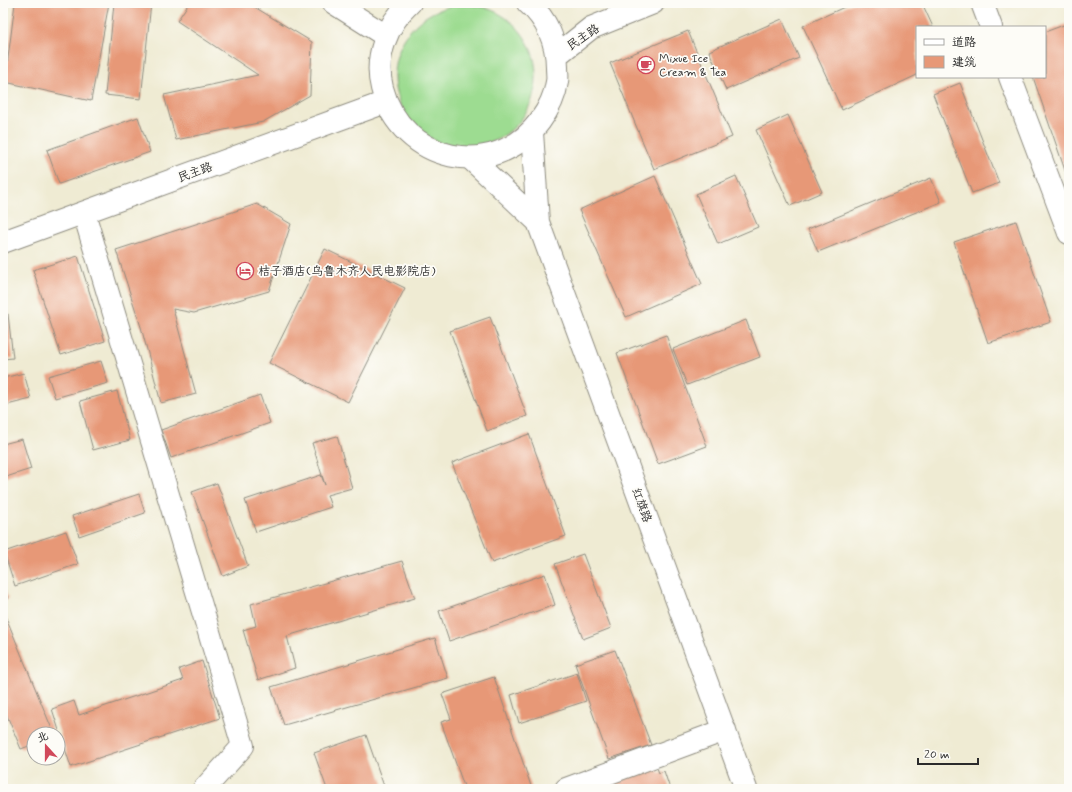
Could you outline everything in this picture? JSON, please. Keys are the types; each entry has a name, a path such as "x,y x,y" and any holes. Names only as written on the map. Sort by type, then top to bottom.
{"street":[{"path":"334,3 386,36"},
{"path":"410,3 400,12 386,36 380,57 380,80 386,102 399,125 419,143 444,154 470,158 492,155 514,146 532,132 551,103 557,83 557,55 550,32 537,11 528,3"},
{"name":"民主路","path":"557,55 591,28 653,3"},
{"path":"982,3 991,26"},
{"path":"1010,78 1069,233"},
{"name":"民主路","path":"3,242 386,102"},
{"path":"532,132 538,222"},
{"path":"470,158 538,222"},
{"path":"84,213 243,746 204,789"},
{"name":"红旗路","path":"538,222 746,789"},
{"path":"566,789 725,730"}],"green space":[{"path":"465,5 486,8 510,21 520,31 533,55 536,76 533,97 520,121 510,131 486,144 465,147 444,144 420,131 410,121 397,97 394,76 397,55 410,31 420,21 444,8"}],"building":[{"path":"15,3 109,3 91,101 5,82"},
{"path":"114,3 151,3 141,99 105,95"},
{"path":"189,3 248,3 312,42 310,95 263,122 176,140 164,95 258,75 177,21"},
{"path":"853,3 922,3 933,26 916,26 916,75 842,110 803,26"},
{"path":"782,19 799,58 726,90 709,51"},
{"path":"1069,23 1069,182 1033,78 1046,78 1046,32"},
{"path":"688,31 732,137 654,169 610,63"},
{"path":"960,83 999,183 972,193 933,94"},
{"path":"788,115 822,192 790,206 756,130"},
{"path":"138,117 150,152 59,184 47,150"},
{"path":"655,176 702,284 626,317 579,210"},
{"path":"736,176 758,227 718,244 696,194"},
{"path":"931,178 941,202 818,252 808,229"},
{"path":"257,204 291,224 269,291 194,313 173,309 196,394 161,403 141,327 116,250"},
{"path":"1016,221 1051,322 988,343 954,242"},
{"path":"325,249 405,288 348,402 269,363"},
{"path":"78,256 105,341 61,355 33,270"},
{"path":"3,314 8,314 13,358 3,359"},
{"path":"490,317 527,416 487,431 450,331"},
{"path":"746,320 760,357 687,385 673,349"},
{"path":"666,335 707,446 658,464 617,353"},
{"path":"101,361 108,383 55,398 48,376"},
{"path":"24,373 31,399 3,406 3,378"},
{"path":"117,391 130,440 93,450 80,401"},
{"path":"260,395 270,423 171,458 161,430"},
{"path":"529,434 566,536 492,563 452,463"},
{"path":"337,436 352,488 327,495 331,507 256,532 245,500 321,475 325,485 312,443"},
{"path":"22,439 31,469 3,478 3,444"},
{"path":"217,483 248,566 223,576 192,492"},
{"path":"139,494 145,513 79,536 72,516"},
{"path":"66,531 78,564 15,586 4,552"},
{"path":"583,554 611,628 583,639 555,564"},
{"path":"402,561 415,598 287,636 295,668 258,680 243,630 256,626 251,604"},
{"path":"545,574 555,605 449,641 439,611"},
{"path":"3,585 8,599 3,601"},
{"path":"3,610 51,726 26,726 26,747 21,749 3,706"},
{"path":"435,638 448,678 284,725 271,687"},
{"path":"615,650 651,745 609,759 575,664"},
{"path":"202,661 220,718 71,767 66,752 66,726 58,726 52,709 74,701 79,715 183,680 179,669"},
{"path":"577,673 586,701 519,723 511,695"},
{"path":"494,677 532,789 465,789 441,722 451,719 442,694"},
{"path":"366,735 385,789 327,789 314,753"},
{"path":"655,763 659,773 664,771 670,789 614,789 610,779"}],"place":[{"name":"Mixue Ice Cream & Tea","path":"646,65"},
{"name":"桔子酒店(乌鲁木齐人民电影院店)","path":"245,271"}]}
